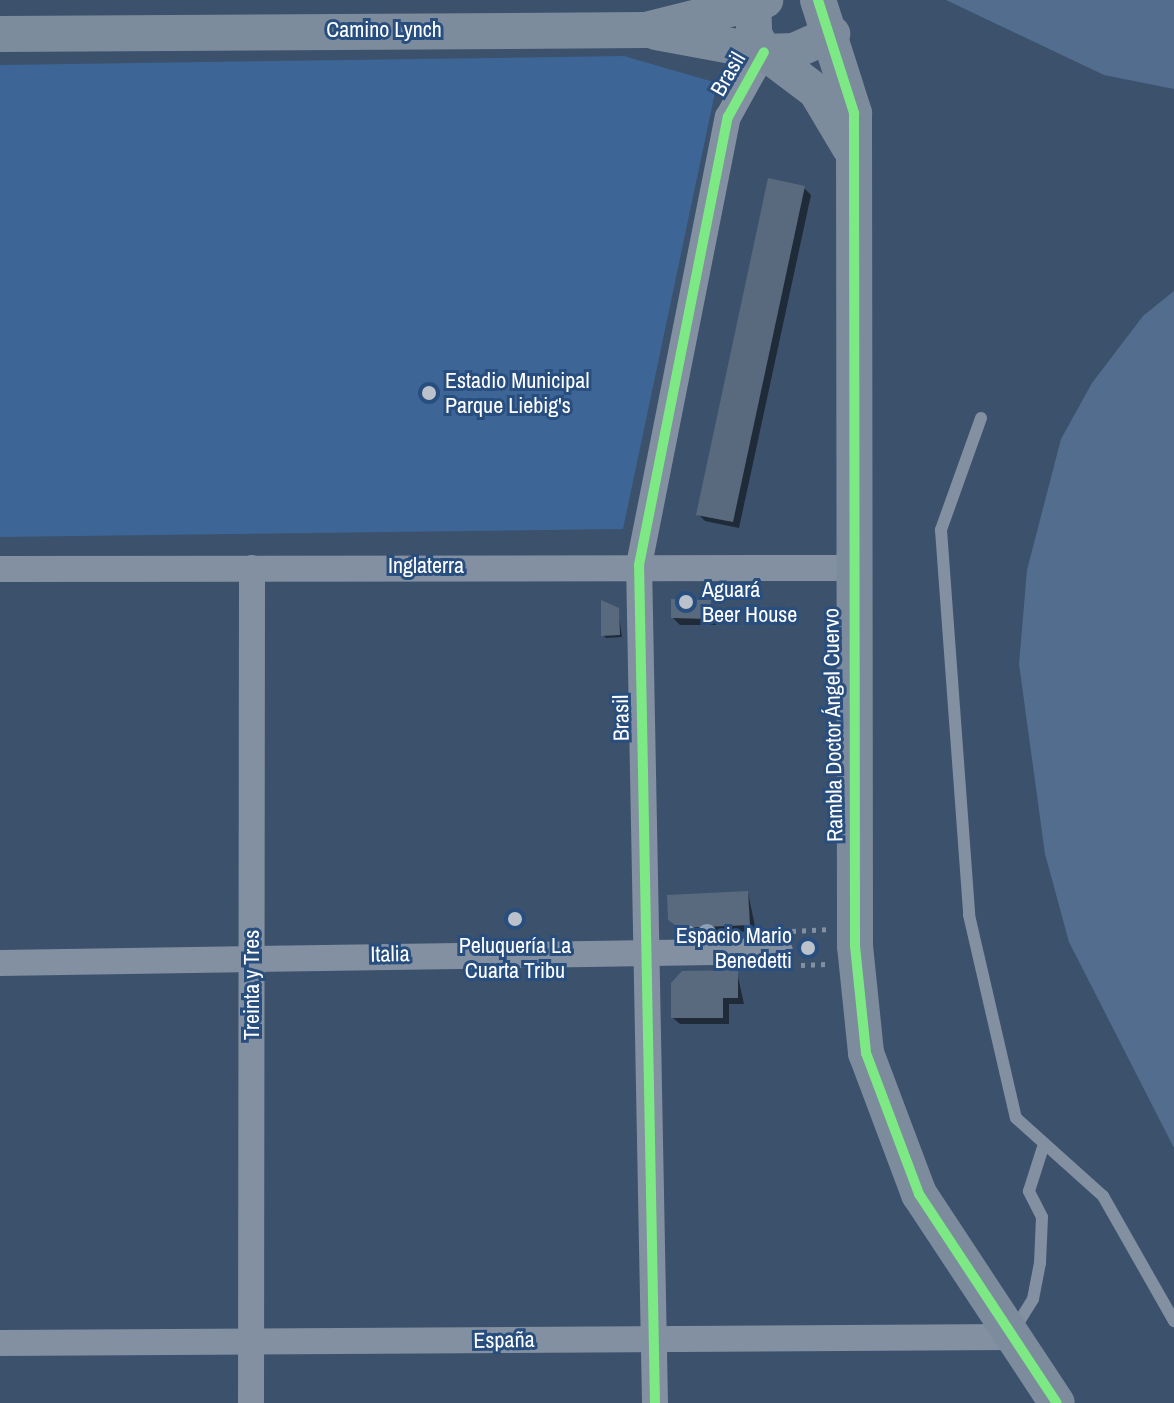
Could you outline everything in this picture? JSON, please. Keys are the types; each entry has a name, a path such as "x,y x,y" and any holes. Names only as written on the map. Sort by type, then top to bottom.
{"street":[{"name":"Rambla Doctor Ángel Cuervo","path":"816,0 832,34 854,113 852,568 855,946 866,1053 903,1163 1009,1337 1057,1403"},
{"path":"757,1 764,52 816,91 856,160"},
{"name":"Camino Lynch","path":"0,34 646,30 757,1"},
{"path":"646,30 764,52 794,51 832,34"},
{"name":"Brasil","path":"655,1403 639,565 728,117 764,52"},
{"name":"Inglaterra","path":"0,569 639,565 852,568"},
{"name":"Treinta y Tres","path":"251,1403 252,568"},
{"name":"Italia","path":"0,963 645,950 780,941"},
{"name":"España","path":"0,1343 251,1344 654,1337 1009,1337"}],"lane":[{"path":"981,418 941,530 954,775 969,915 1016,1118 1103,1196 1174,1321"},
{"path":"1009,1337 1033,1299 1040,1263 1042,1217 1029,1191 1044,1144"}],"path":[{"path":"780,941 819,929"}],"shaded area":[{"path":"946,0 1174,0 1174,89 1104,75"},
{"name":"Estadio Municipal Parque Liebig's","path":"624,56 717,83 623,529 0,537 0,65"},
{"path":"1174,291 1174,1148 1069,942 1045,854 1019,664 1027,570 1061,439 1092,383 1143,316"}],"building":[{"path":"768,178 805,186 733,522 696,515"},
{"path":"671,599 711,600 710,619 671,618"},
{"path":"601,600 619,608 620,635 601,636"},
{"path":"748,891 750,925 679,928 668,920 667,895"},
{"path":"738,970 738,998 723,998 723,1018 671,1018 671,983 682,971"}],"cycle path":[{"path":"818,0 854,113 855,946 866,1053 919,1194 1057,1403"},
{"path":"655,1403 639,565 728,117 764,52"}],"place":[{"name":"Estadio Municipal Parque Liebig's","path":"429,393"},
{"name":"Aguará Beer House","path":"686,602"},
{"name":"Peluquería La Cuarta Tribu","path":"515,919"},
{"name":"Espacio Mario Benedetti","path":"808,948"}]}
